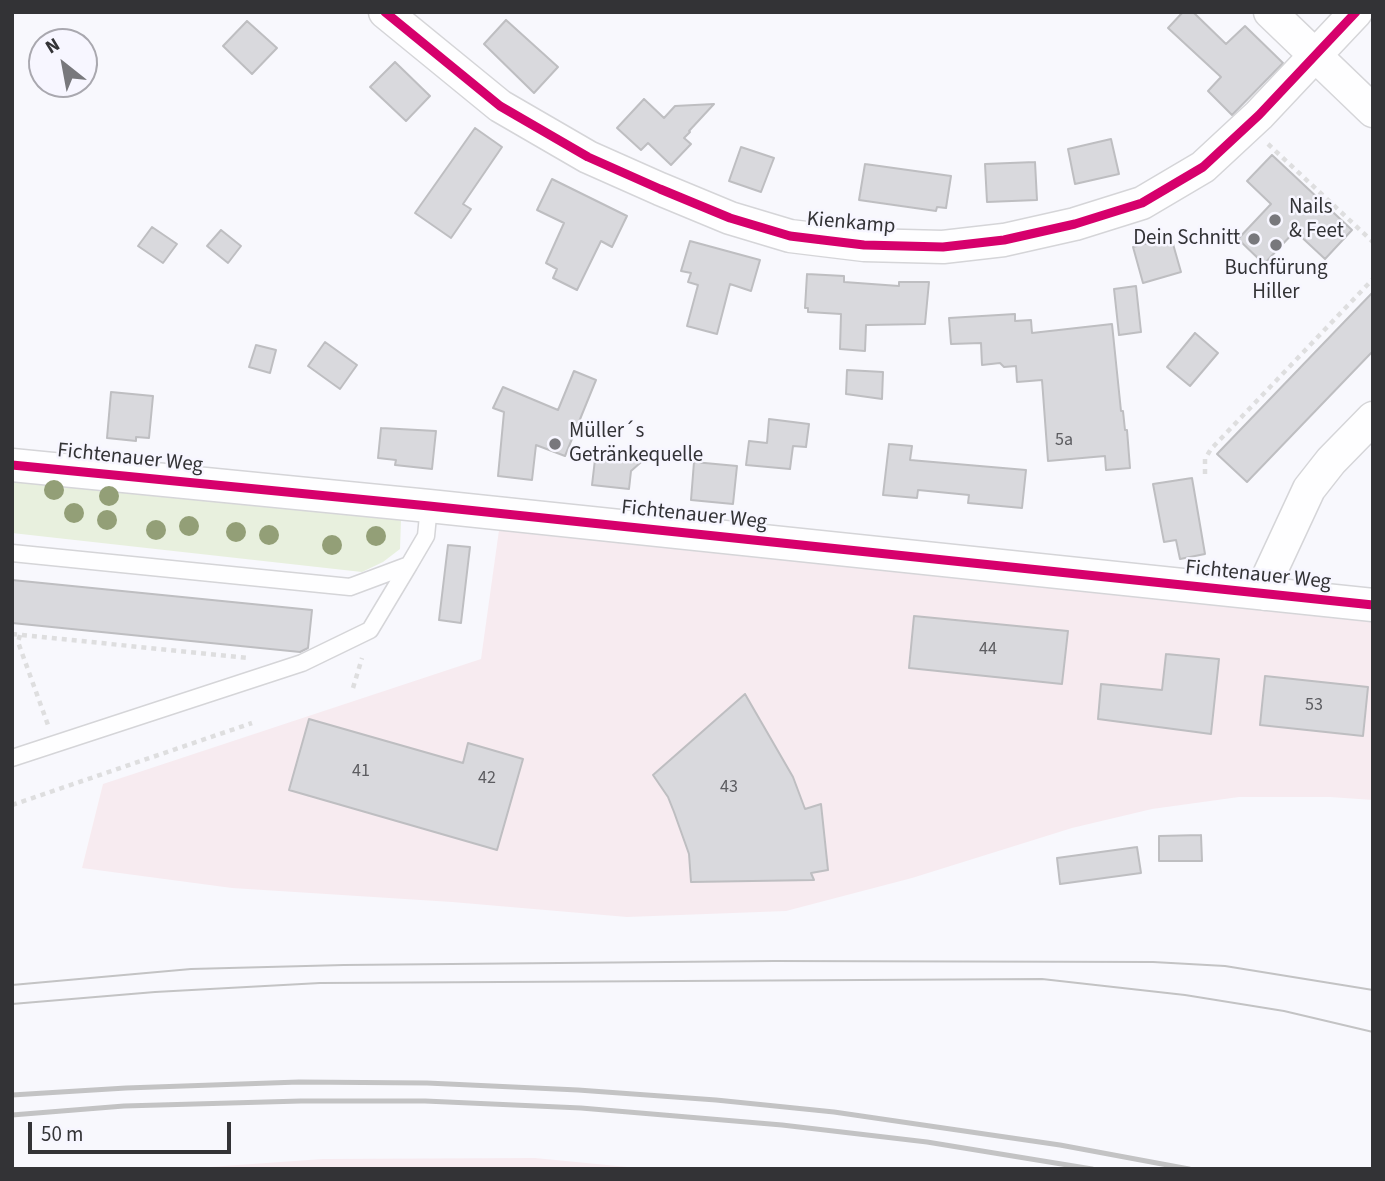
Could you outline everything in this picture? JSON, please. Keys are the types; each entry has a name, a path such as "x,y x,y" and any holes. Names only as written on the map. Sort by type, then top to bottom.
{"street":[{"name":"Kienkamp","path":"385,12 500,106 589,157 730,218 790,236 864,245 943,247 1004,240 1075,224 1142,203 1203,167 1259,115 1356,12"},
{"path":"1270,12 1373,111"},
{"path":"1265,594 1269,575 1309,489 1331,461 1373,418"},
{"name":"Fichtenauer Weg","path":"12,465 1373,605"}],"lane":[{"path":"12,758 302,663 370,630 426,536 429,506"},
{"path":"12,553 350,587 409,565"}],"path":[{"path":"1266,143 1373,242"},
{"path":"1205,474 1205,459 1211,449 1373,279"},
{"path":"12,634 248,657"},
{"path":"20,635 18,642 55,743"},
{"path":"12,805 251,723"}],"shaded area":[{"path":"500,523 1373,606 1373,800 1239,797 1152,809 1072,828 912,878 786,911 627,917 452,902 232,888 82,868 103,784 481,659"},
{"path":"535,1158 648,1169 181,1169 323,1159"}],"green space":[{"path":"12,481 401,520 400,549 383,562 362,572 12,533"}],"building":[{"path":"1183,12 1193,12 1226,44 1245,26 1283,63 1232,115 1208,91 1221,77 1168,28"},
{"path":"506,20 558,67 534,93 484,44"},
{"path":"247,21 277,48 252,74 223,46"},
{"path":"395,62 430,96 406,121 370,87"},
{"path":"644,99 664,118 675,106 714,104 684,138 691,144 671,165 648,143 641,150 617,128"},
{"path":"475,128 502,147 463,204 471,209 451,238 415,213"},
{"path":"1111,139 1119,174 1075,184 1068,149"},
{"path":"741,147 774,158 761,192 729,181"},
{"path":"1272,155 1352,230 1325,259 1295,231 1264,264 1238,239 1271,204 1247,181"},
{"path":"1035,162 1037,200 987,202 985,164"},
{"path":"865,164 951,176 946,208 937,207 936,211 859,200"},
{"path":"552,179 627,216 612,247 601,241 577,290 553,278 557,269 546,263 564,223 537,210"},
{"path":"152,227 177,244 163,263 138,246"},
{"path":"221,230 241,246 228,263 207,246"},
{"path":"1171,237 1181,272 1143,283 1133,247"},
{"path":"690,241 760,260 751,291 730,284 717,334 687,326 698,285 688,282 691,273 681,271"},
{"path":"807,274 844,276 844,282 899,286 899,282 929,282 925,324 866,325 865,351 840,349 841,314 808,312 808,308 805,308"},
{"path":"1136,286 1141,332 1119,335 1114,289"},
{"path":"1373,292 1373,351 1247,482 1217,454"},
{"path":"1015,314 1015,321 1031,320 1032,333 1112,324 1130,468 1106,470 1105,456 1048,461 1042,380 1017,382 1016,366 1004,367 1000,363 982,365 981,343 951,344 949,318"},
{"path":"1195,333 1218,353 1190,386 1167,367"},
{"path":"325,342 357,365 340,389 308,366"},
{"path":"256,345 276,350 270,373 249,367"},
{"path":"847,370 883,372 882,399 846,394"},
{"path":"574,371 596,380 565,456 536,445 532,480 498,476 504,412 493,408 503,387 558,410"},
{"path":"111,392 153,396 149,438 136,437 136,441 107,438"},
{"path":"769,419 809,424 806,447 793,446 790,469 746,465 749,441 767,443"},
{"path":"381,428 436,431 432,469 395,465 396,460 378,458"},
{"path":"889,444 912,446 910,460 1026,470 1022,508 968,503 969,495 918,490 917,498 883,495"},
{"path":"596,451 648,456 631,471 629,489 592,485"},
{"path":"694,462 737,466 733,504 691,500"},
{"path":"1192,478 1205,554 1180,559 1176,540 1164,542 1153,484"},
{"path":"448,545 470,547 461,623 439,620"},
{"path":"12,580 312,610 308,648 300,652 12,623"},
{"path":"914,616 1068,631 1062,684 909,668"},
{"path":"1166,654 1219,659 1211,734 1098,719 1101,684 1162,690"},
{"path":"1265,676 1368,687 1363,736 1260,725"},
{"path":"745,694 793,777 805,809 821,804 828,870 811,873 814,880 691,882 689,854 668,797 653,775"},
{"path":"309,719 463,763 468,743 523,759 497,850 289,790"},
{"path":"1201,835 1202,861 1159,861 1159,836"},
{"path":"1137,847 1141,873 1060,884 1057,858"}],"tram line":[{"path":"12,985 191,969 344,965 774,961 1153,962 1225,966 1373,990"},
{"path":"12,1004 155,992 320,983 1042,979 1185,995 1284,1011 1373,1032"}],"railway":[{"path":"12,1095 299,1082 427,1083 578,1090 834,1112 1060,1145 1189,1169"},
{"path":"12,1115 124,1106 301,1101 425,1101 581,1108 782,1125 927,1142 1092,1169"}],"cycle path":[{"path":"385,12 500,106 588,157 660,189 730,218 790,236 864,245 943,247 1004,240 1075,224 1142,203 1203,167 1259,115 1356,12"},
{"path":"12,465 1373,605"}],"place":[{"name":"Nails & Feet","path":"1275,220"},
{"name":"Dein Schnitt","path":"1254,239"},
{"name":"Buchfürung Hiller","path":"1276,245"},
{"name":"Müller´s Getränkequelle","path":"555,444"}]}
